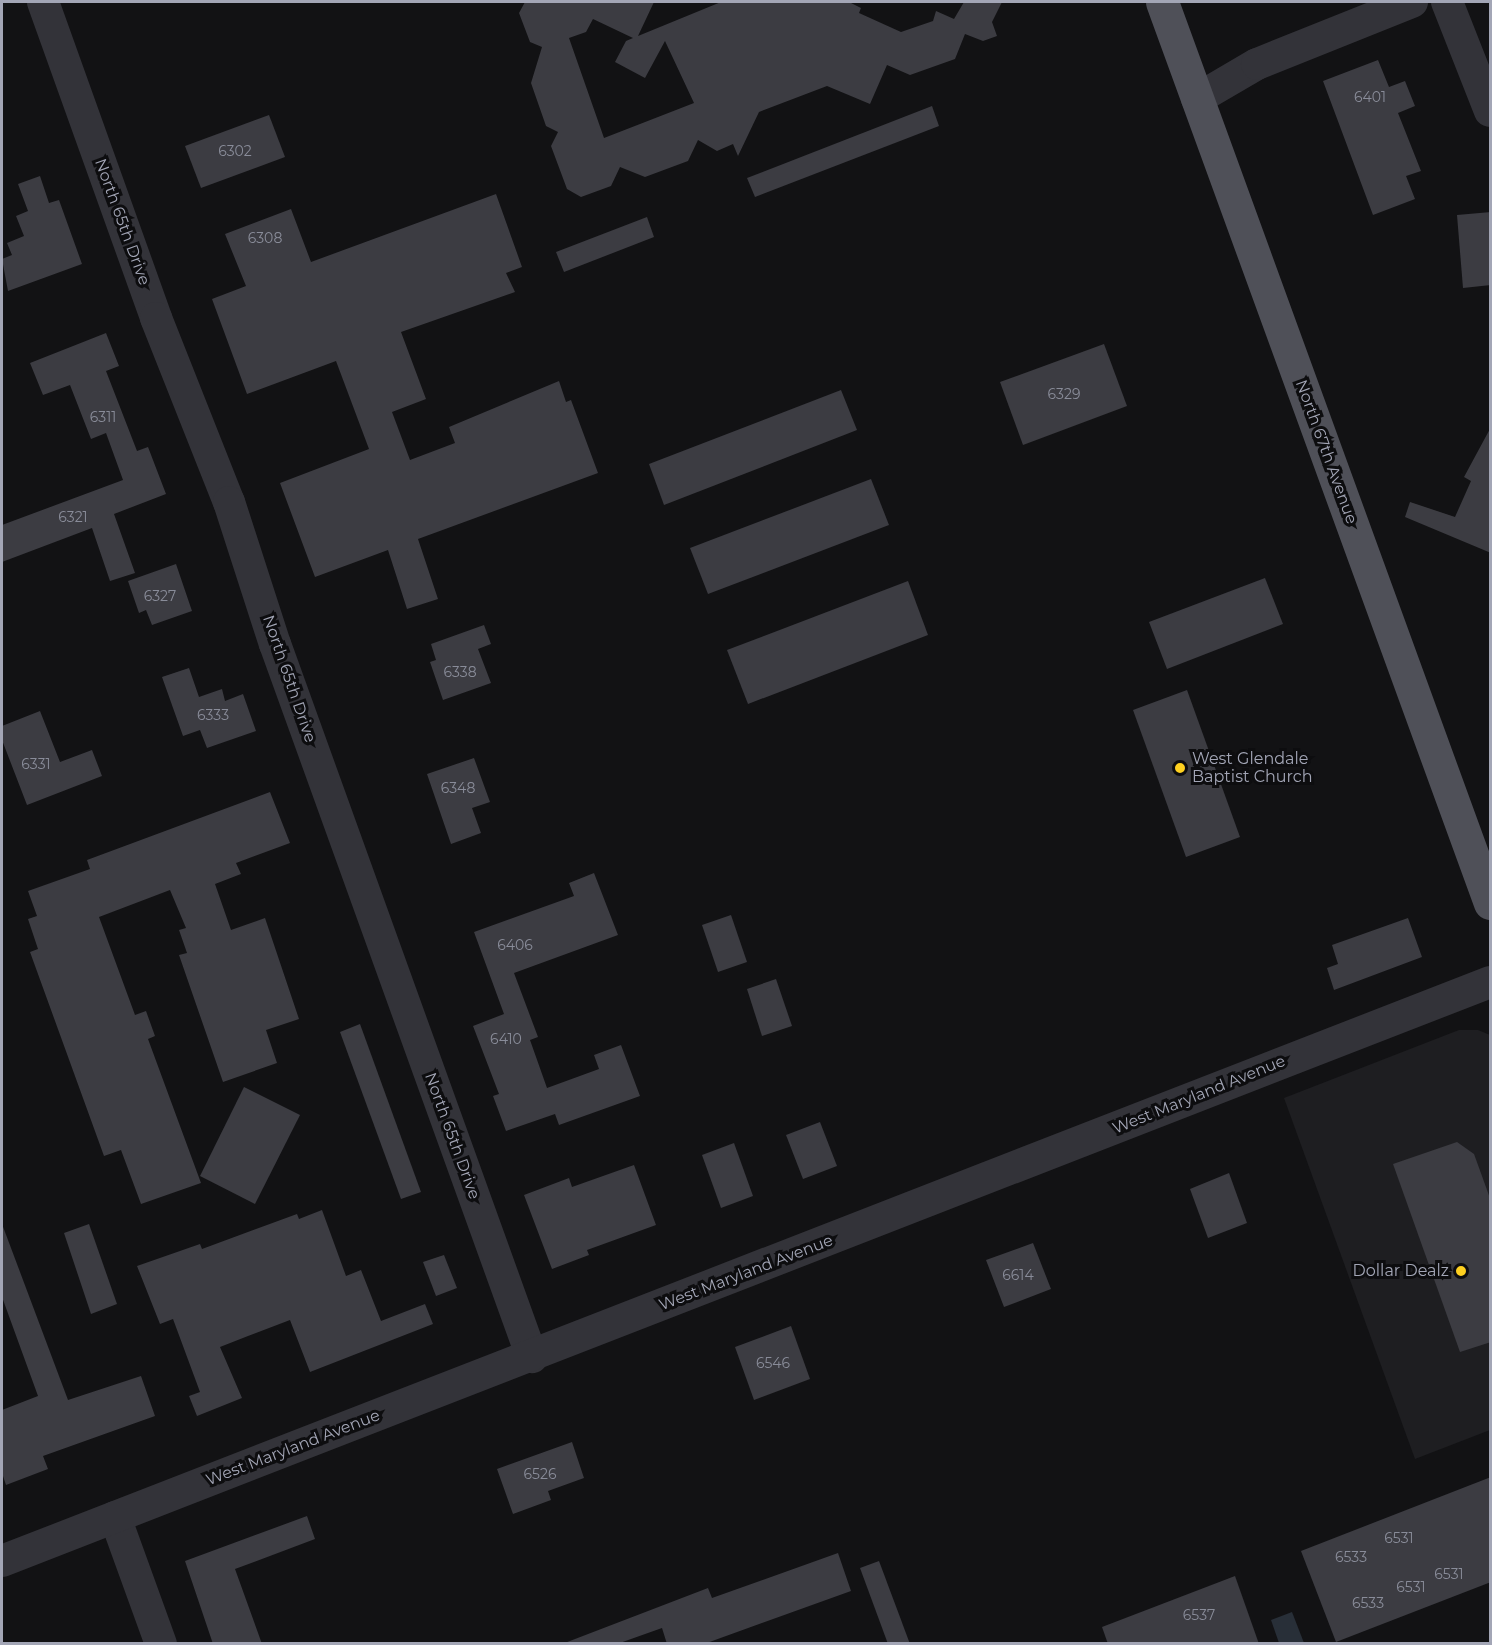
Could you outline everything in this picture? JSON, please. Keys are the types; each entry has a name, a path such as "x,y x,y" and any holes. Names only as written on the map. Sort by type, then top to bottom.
{"main road":[{"name":"North 67th Avenue","path":"1162,2 1491,903"}],"street":[{"name":"North 65th Drive","path":"43,2 156,318 229,502 275,644 532,1357"},
{"path":"1197,99 1257,64 1412,2"},
{"path":"1447,2 1491,111"},
{"name":"West Maryland Avenue","path":"2,1561 532,1357 1491,982"},
{"path":"116,1517 161,1644"}],"shaded area":[{"path":"1459,1030 1478,1030 1490,1035 1490,1430 1415,1459 1284,1098"},
{"path":"1292,1612 1304,1643 1279,1643 1271,1620"}],"building":[{"path":"525,2 654,2 638,36 721,2 849,2 861,8 859,13 901,32 933,21 936,11 954,19 964,2 1002,2 992,22 997,36 983,41 965,34 955,59 910,75 887,65 870,104 827,86 759,112 738,156 733,144 717,151 698,140 688,161 645,177 620,167 611,186 581,197 567,189 551,146 558,132 546,126 531,83 542,47 530,42 519,13","holes":["593,19 633,38 626,41 615,62 645,78 665,41 694,103 604,138 569,38 586,32"]},
{"path":"1378,60 1389,87 1405,81 1415,106 1398,113 1421,171 1406,176 1415,199 1373,215 1323,81"},
{"path":"932,106 939,126 755,197 747,178"},
{"path":"269,115 285,157 201,188 185,146"},
{"path":"40,176 49,203 59,200 82,264 8,291 2,259 12,255 7,243 24,236 16,216 28,211 18,184"},
{"path":"496,194 522,267 506,273 515,292 401,332 426,399 392,412 410,460 455,443 449,427 559,381 566,402 571,400 598,473 418,539 438,599 407,609 388,550 315,577 280,483 369,449 336,361 247,394 212,299 246,286 225,234 291,209 311,262"},
{"path":"1491,212 1491,285 1463,288 1457,215"},
{"path":"647,217 654,237 564,272 556,252"},
{"path":"106,333 119,366 106,371 137,451 148,447 166,494 114,514 135,573 110,581 92,528 2,562 2,525 123,480 106,433 91,439 70,385 43,395 30,363"},
{"path":"1104,344 1127,406 1023,445 1000,382"},
{"path":"841,390 857,430 664,505 649,464"},
{"path":"1491,427 1491,553 1405,517 1410,502 1455,517 1471,481 1464,477"},
{"path":"871,479 889,525 708,594 690,548"},
{"path":"176,564 192,611 152,625 146,610 139,613 128,581"},
{"path":"1265,578 1283,624 1167,669 1149,622"},
{"path":"908,581 928,635 748,704 727,650"},
{"path":"484,625 491,644 478,649 491,683 443,700 430,662 436,660 431,644"},
{"path":"189,668 199,697 222,689 225,701 243,694 256,731 207,748 200,730 183,736 162,677"},
{"path":"1187,690 1240,837 1186,857 1133,710"},
{"path":"40,711 60,762 92,750 102,776 27,805 2,740 2,726"},
{"path":"474,758 490,802 472,808 481,833 451,844 427,774"},
{"path":"270,792 290,843 236,863 241,874 215,884 231,930 265,918 299,1019 266,1030 277,1063 223,1082 179,955 187,953 179,930 186,928 170,890 99,917 135,1015 146,1011 155,1036 148,1039 201,1183 141,1204 121,1150 104,1156 30,952 38,949 28,919 37,916 28,891 90,869 87,860"},
{"path":"594,873 618,935 514,973 538,1037 530,1040 547,1088 599,1069 594,1055 621,1045 640,1096 559,1125 555,1114 506,1131 493,1096 499,1094 473,1026 504,1014 474,932 574,896 569,883"},
{"path":"731,915 747,962 718,972 702,925"},
{"path":"1408,918 1422,957 1334,990 1327,968 1338,964 1332,945"},
{"path":"776,979 792,1026 762,1036 747,989"},
{"path":"360,1024 421,1192 401,1199 340,1032"},
{"path":"244,1087 300,1115 255,1204 200,1176"},
{"path":"820,1122 837,1166 803,1179 786,1135"},
{"name":"Dollar Dealz","path":"1457,1142 1474,1154 1491,1201 1491,1342 1460,1352 1393,1164"},
{"path":"734,1143 753,1196 721,1208 702,1155"},
{"path":"634,1165 656,1225 587,1250 589,1255 552,1269 524,1195 569,1178 572,1187"},
{"path":"1229,1173 1247,1223 1208,1238 1190,1189"},
{"path":"322,1210 346,1276 361,1270 381,1321 425,1304 433,1324 310,1372 290,1320 248,1336 220,1347 242,1398 197,1416 189,1396 200,1392 173,1319 160,1324 137,1266 200,1244 202,1249 297,1214 299,1219"},
{"path":"2,1224 68,1400 141,1376 155,1416 43,1456 48,1469 6,1485 2,1473 2,1410 38,1396 2,1297"},
{"path":"89,1224 117,1304 91,1314 64,1233"},
{"path":"1033,1243 1051,1289 1004,1307 986,1260"},
{"path":"444,1255 457,1288 436,1296 423,1262"},
{"path":"791,1326 810,1379 754,1400 735,1347"},
{"path":"572,1442 584,1478 548,1491 551,1500 513,1514 497,1469"},
{"path":"1491,1477 1491,1582 1336,1642 1301,1551"},
{"path":"307,1516 315,1539 235,1569 262,1644 213,1644 185,1561"},
{"path":"838,1553 851,1591 704,1644 667,1644 662,1628 617,1644 562,1644 708,1588 712,1598"},
{"path":"879,1561 910,1644 888,1644 860,1568"},
{"path":"1235,1576 1259,1644 1108,1644 1102,1627"}],"place":[{"name":"West Glendale Baptist Church","path":"1180,768"},
{"name":"Dollar Dealz","path":"1461,1271"}]}
